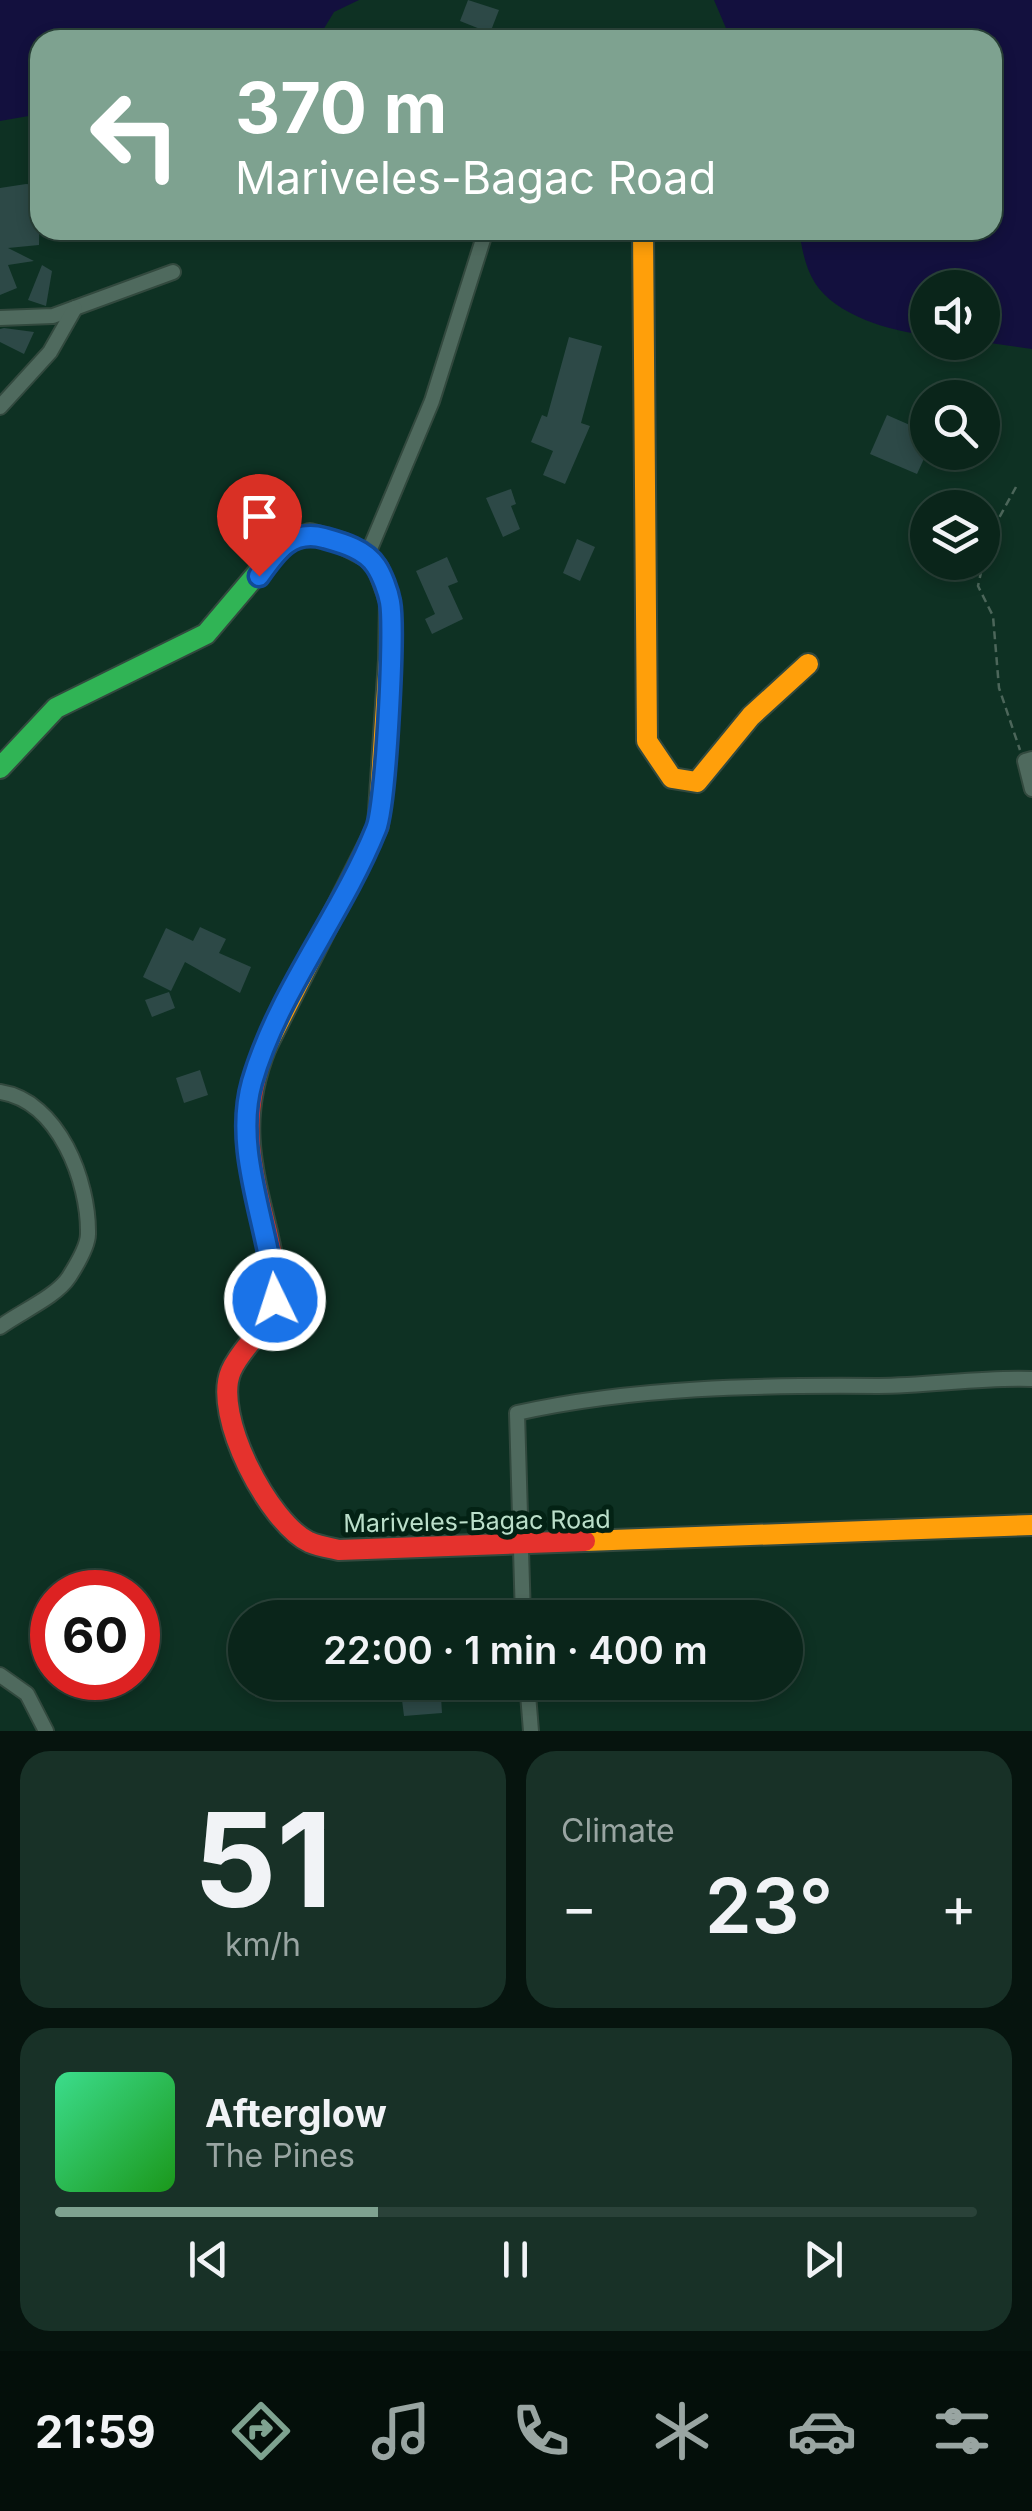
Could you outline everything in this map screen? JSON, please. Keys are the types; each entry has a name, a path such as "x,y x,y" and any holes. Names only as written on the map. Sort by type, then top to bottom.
{"main road":[{"path":"643,240 647,741 672,778 697,782 751,716 808,664"},
{"path":"0,768 56,708 206,634 283,543 310,534 342,542 367,556"},
{"name":"Mariveles-Bagac Road","path":"367,556 378,568 390,602 389,686 378,826 284,1005 252,1084 247,1149 272,1255 275,1300 252,1345 230,1372 229,1420 247,1464 278,1516 297,1536 319,1547 518,1546 1032,1525"}],"street":[{"path":"367,556 432,401 483,240"},
{"path":"0,318 53,316 173,272"},
{"path":"0,407 50,352 75,308"},
{"path":"1028,760 1032,789"},
{"path":"0,1092 12,1094 48,1121 81,1177 88,1238 68,1280 0,1327"},
{"path":"522,1600 517,1413 611,1397 838,1383 876,1386 990,1377 1032,1379"},
{"path":"0,1675 28,1694 46,1731"},
{"path":"528,1700 531,1731"}],"path":[{"path":"1016,487 989,536 978,586 993,616 999,688 1028,760"}],"shaded area":[{"path":"0,0 359,0 334,12 323,30 30,30 30,116 0,121"},
{"path":"714,0 1032,0 1032,349 1000,344 1000,270 910,270 910,332 850,313 815,283 801,240 1002,240 1002,30 727,30"}],"building":[{"path":"468,0 499,10 491,30 460,21"},
{"path":"30,184 30,240 39,240 39,245 8,248 34,261 8,265 17,288 0,295 0,188"},
{"path":"42,265 52,271 46,306 28,300"},
{"path":"0,329 34,332 24,354 0,342"},
{"path":"569,337 602,346 581,423 590,426 565,484 543,475 553,451 531,442 542,415 547,417"},
{"path":"887,415 910,425 910,470 919,470 917,474 870,454"},
{"path":"511,489 516,504 511,506 520,529 503,537 486,498"},
{"path":"577,539 595,547 580,581 563,573"},
{"path":"447,557 458,582 448,586 463,619 432,634 425,619 435,614 416,571"},
{"path":"200,927 226,939 219,953 251,967 240,993 185,962 171,991 143,977 166,928 193,941"},
{"path":"169,992 175,1008 152,1017 145,1000"},
{"path":"200,1070 208,1095 184,1103 176,1078"},
{"path":"402,1700 441,1700 442,1713 404,1716"}],"traffic: fast":[{"path":"0,768 56,708 206,634 283,543 310,534 342,543 367,556 378,568 390,601 389,660"}],"traffic: slow":[{"path":"643,240 647,741 672,778 697,782 751,716 808,664"},
{"path":"266,1047 378,826 389,660"},
{"path":"585,1541 1032,1525"}],"traffic: jam":[{"path":"266,1047 252,1095 250,1140 276,1292 267,1320 231,1371 227,1390 237,1439 262,1491 293,1531 309,1542 339,1550 585,1541"}],"route":[{"path":"259,576 283,543 310,534 342,542 367,556 378,568 390,602 389,686 378,826 284,1005 252,1084 247,1149 272,1255 275,1300"}]}
